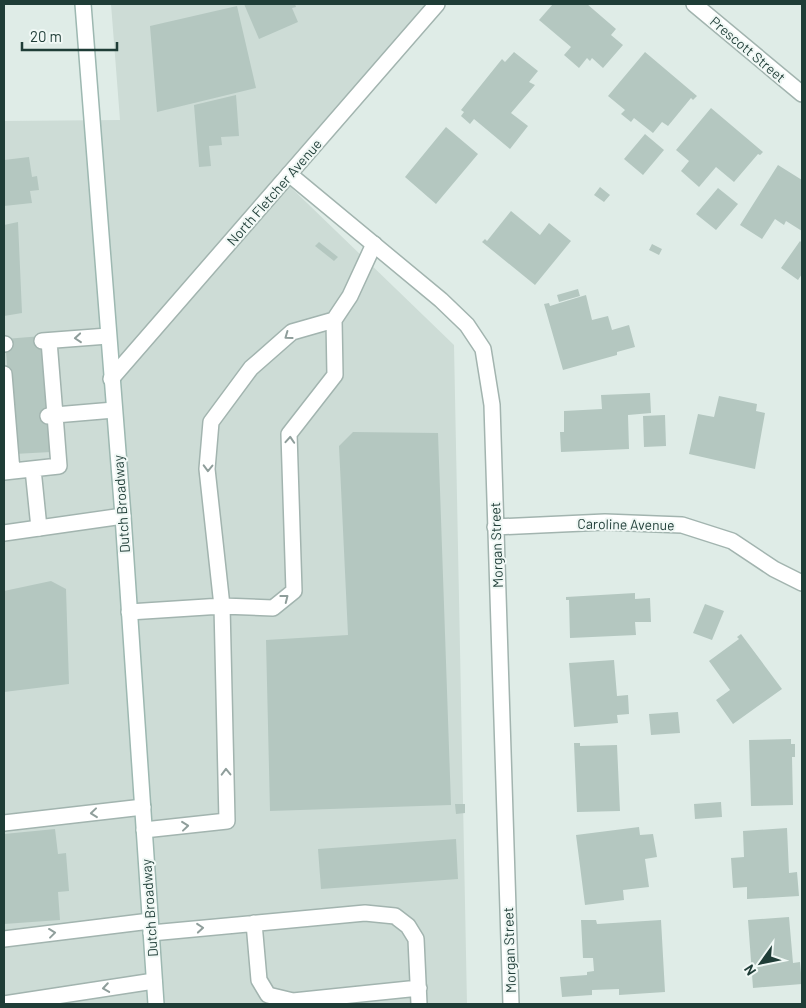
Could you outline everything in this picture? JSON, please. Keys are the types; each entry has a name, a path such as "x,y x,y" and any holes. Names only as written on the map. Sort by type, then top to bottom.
{"street":[{"name":"Dutch Broadway","path":"83,4 123,516 156,1004"},
{"name":"North Fletcher Avenue","path":"111,379 437,4"},
{"name":"Prescott Street","path":"694,4 802,94"},
{"name":"Morgan Street","path":"289,174 441,300 467,325 483,349 492,405 511,1004"},
{"path":"129,612 222,606 273,608 294,591 289,434 335,375 334,320 350,296 374,244"},
{"path":"144,830 227,821 222,606 207,469 211,422 251,368 292,332 334,320"},
{"path":"5,377 9,419 8,472 59,466 51,415 46,341 108,336"},
{"path":"51,415 114,410"},
{"path":"33,469 38,528"},
{"path":"4,533 123,516"},
{"name":"Caroline Avenue","path":"495,527 605,522 682,525 732,541 774,569 802,583"},
{"path":"4,823 143,808"},
{"path":"4,939 151,927 254,923 365,913 395,916 408,926 416,939 419,1004"},
{"path":"254,923 259,980 268,996 293,1001 419,988"},
{"path":"4,1004 154,981"}],"shaded area":[{"path":"111,4 427,4 277,174 454,345 467,1004 4,1004 4,121 120,120"}],"building":[{"path":"244,4 295,4 296,7 292,8 298,22 259,39"},
{"path":"553,4 587,4 616,29 611,35 623,45 603,68 592,58 590,61 587,58 579,68 564,55 571,47 539,20"},
{"path":"237,6 256,88 157,112 150,26"},
{"path":"514,52 538,71 529,82 535,85 511,113 528,126 510,149 474,119 470,124 461,116 464,112 461,110 502,59 505,62"},
{"path":"645,52 697,96 693,100 691,98 668,126 662,122 653,133 634,118 631,122 621,114 625,110 608,96"},
{"path":"236,95 239,136 221,137 222,145 209,146 211,166 199,167 194,105"},
{"path":"711,108 763,152 760,155 758,154 734,182 716,167 699,187 681,171 689,161 676,150"},
{"path":"446,127 478,154 436,204 405,177"},
{"path":"645,134 664,150 643,175 624,159"},
{"path":"29,157 32,177 37,176 39,190 30,191 32,203 4,206 4,160"},
{"path":"778,165 802,180 802,231 786,221 784,225 775,219 762,239 740,225"},
{"path":"600,187 610,195 604,202 594,195"},
{"path":"718,188 738,204 716,230 696,214"},
{"path":"511,211 540,235 549,223 571,241 535,285 482,242 485,239 487,241"},
{"path":"18,222 22,313 4,316 4,225"},
{"path":"800,241 802,243 802,274 798,280 781,268"},
{"path":"319,242 338,257 334,261 315,246"},
{"path":"652,244 662,249 659,255 649,250"},
{"path":"578,289 580,296 559,302 557,295"},
{"path":"586,295 592,320 608,316 612,330 629,325 635,347 617,352 617,355 563,370 544,304 549,303 550,306"},
{"path":"42,336 51,452 14,454 5,339"},
{"path":"650,393 651,413 628,415 629,449 561,452 560,432 564,432 564,411 602,409 601,395"},
{"path":"719,396 757,404 756,411 765,413 755,469 689,454 698,414 714,417"},
{"path":"665,415 666,446 644,447 643,416"},
{"path":"353,432 438,433 451,805 270,811 266,640 348,635 339,446"},
{"path":"51,581 66,589 69,684 4,692 4,591"},
{"path":"635,593 635,599 650,598 651,622 635,622 636,635 570,638 569,600 566,600 566,597"},
{"path":"705,604 724,611 712,640 693,633"},
{"path":"741,634 782,689 733,724 716,700 730,690 709,661 739,639 737,637"},
{"path":"614,660 617,696 628,695 629,714 617,715 618,723 574,727 569,663"},
{"path":"678,712 680,733 651,735 649,714"},
{"path":"791,739 791,744 795,744 795,757 792,757 793,805 751,806 749,740"},
{"path":"574,743 580,743 580,746 617,745 620,811 577,812"},
{"path":"721,802 722,817 695,819 694,804"},
{"path":"455,804 465,804 465,813 456,814"},
{"path":"639,827 640,835 653,834 657,857 645,859 649,887 623,890 624,900 585,905 576,835"},
{"path":"787,828 789,873 797,872 799,896 747,899 747,887 733,888 731,858 744,857 743,831"},
{"path":"55,829 58,854 66,853 69,891 58,892 60,920 4,924 4,834"},
{"path":"456,839 458,879 321,889 318,849"},
{"path":"789,917 793,963 800,962 802,984 753,988 748,920"},
{"path":"581,920 596,920 597,924 661,920 665,992 619,995 619,989 592,990 592,995 562,997 560,977 587,975 587,972 594,971 593,958 583,958"}]}
